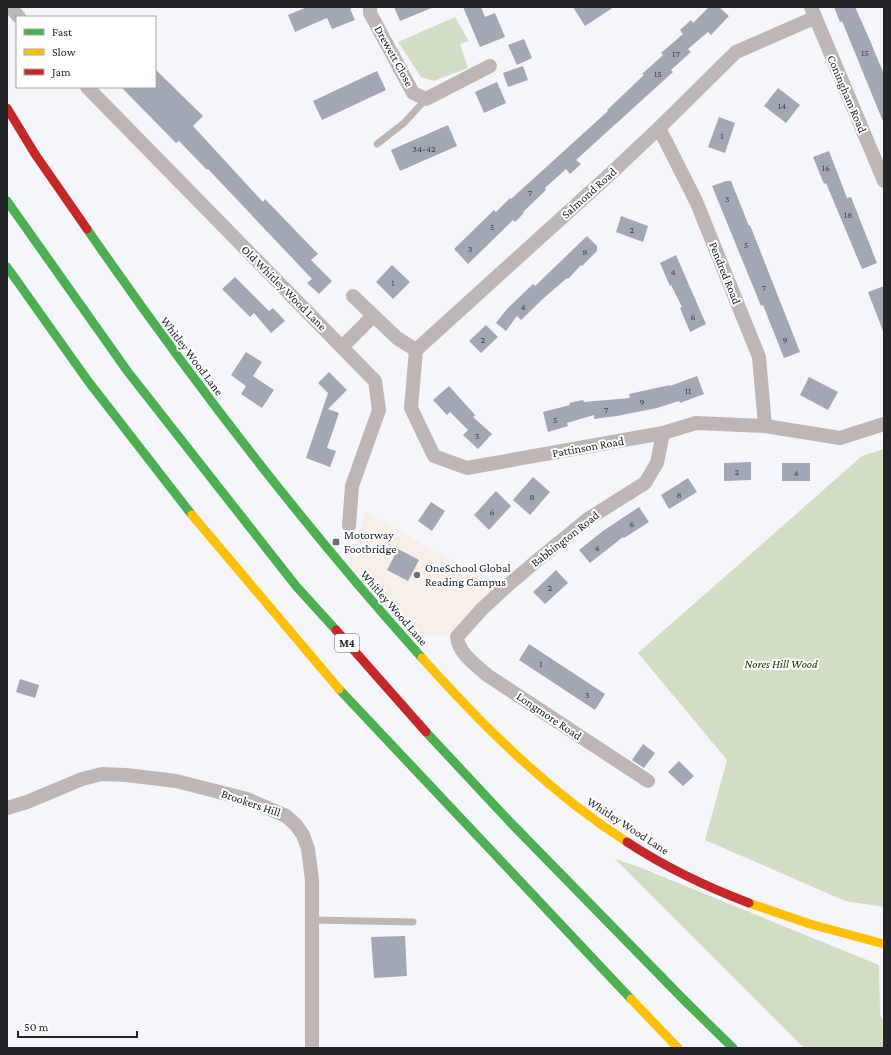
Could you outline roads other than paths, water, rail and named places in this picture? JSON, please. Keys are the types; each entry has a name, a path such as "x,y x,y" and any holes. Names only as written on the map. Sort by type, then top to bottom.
{"main road":[{"name":"Whitley Wood Lane","path":"7,108 54,182 153,324 256,460 392,625 478,719 510,751 584,814 652,858 702,883 750,904 813,925 884,944"},
{"name":"M4","path":"7,201 128,372 296,586 452,761 686,1002 733,1048"},
{"path":"7,267 88,381 199,525 324,672 678,1048"}],"street":[{"name":"Drewett Close","path":"370,7 370,13 413,93 426,98"},
{"name":"Salmond Road","path":"416,350 659,128 736,52 812,12"},
{"name":"Coningham Road","path":"812,12 884,181"},
{"path":"426,98 490,66"},
{"name":"Old Whitley Wood Lane","path":"88,88 375,381 379,410 352,486 349,526"},
{"name":"Pendred Road","path":"659,128 696,201 759,357 765,426"},
{"path":"353,296 397,338 416,350"},
{"path":"342,347 373,316"},
{"name":"Pattinson Road","path":"416,350 411,408 434,456 467,468 663,433 696,423 765,426 840,438 884,424"},
{"name":"Babbington Road","path":"458,643 457,637 482,609 512,581 588,519 646,483 657,463 663,433"},
{"name":"Longmore Road","path":"458,643 465,656 487,675 648,781"},
{"name":"Brookers Hill","path":"7,808 27,802 82,779 102,774 126,775 176,781 247,799 286,816 304,835 308,849 312,880 312,1048"}],"lane":[{"path":"377,144 404,123 426,98"},
{"path":"313,920 413,922"}],"place":[{"name":"Motorway Footbridge","path":"336,542"},
{"name":"OneSchool Global Reading Campus","path":"417,575"}],"park label":[{"name":"Nores Hill Wood","path":"781,664"}]}
